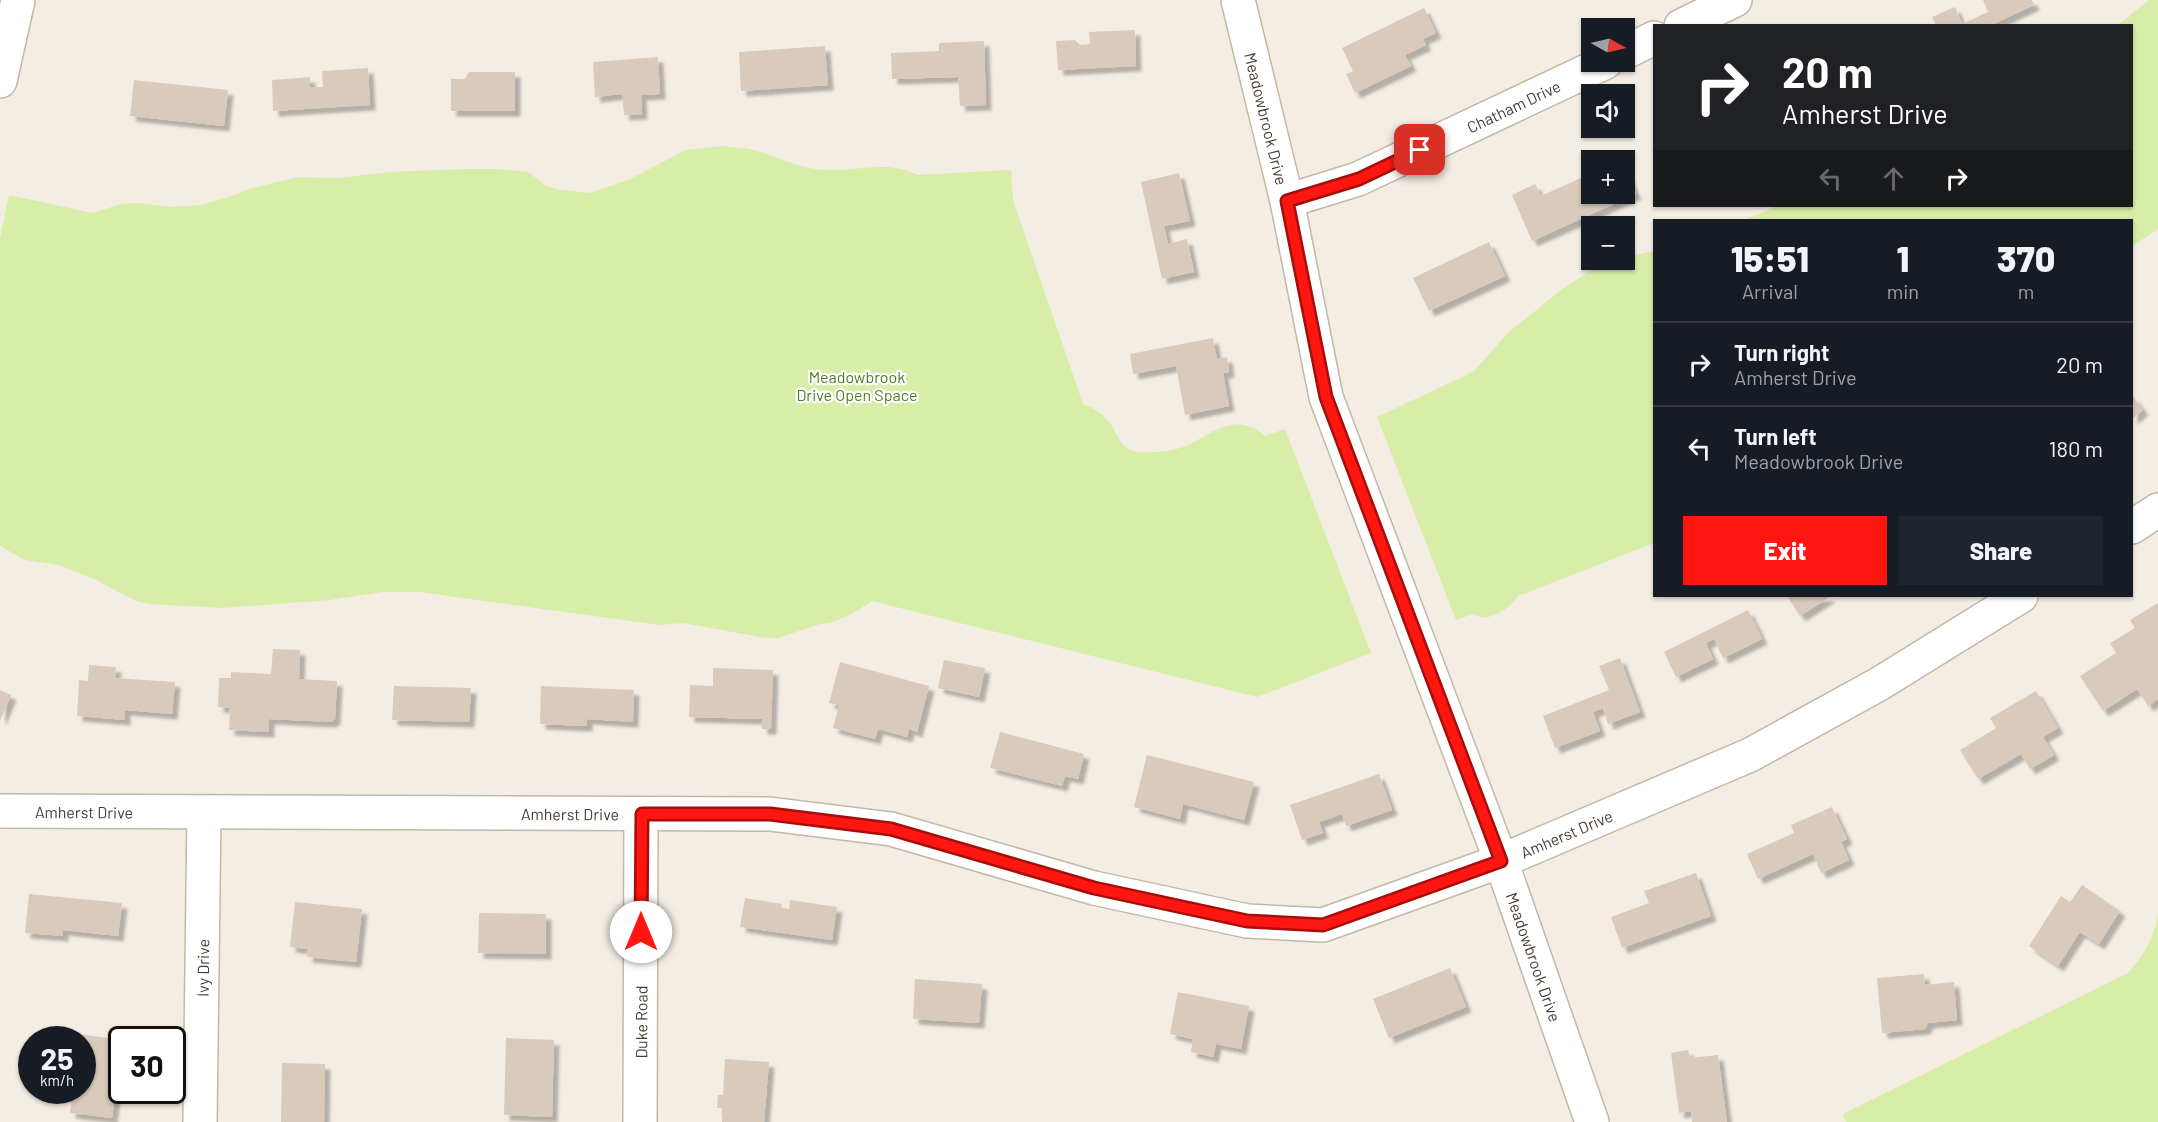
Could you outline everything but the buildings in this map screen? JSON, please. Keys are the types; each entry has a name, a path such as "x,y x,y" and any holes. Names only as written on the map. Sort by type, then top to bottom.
{"street":[{"path":"0,81 18,0"},
{"name":"Meadowbrook Drive","path":"1238,0 1287,201 1326,397 1501,861 1592,1122"},
{"path":"1685,24 1735,0"},
{"path":"1635,47 1653,38"},
{"name":"Chatham Drive","path":"1287,201 1359,179 1585,72"},
{"path":"2133,526 2158,510"},
{"name":"Amherst Drive","path":"0,811 770,814 891,829 1094,888 1247,921 1323,925 1501,861 1750,755 1879,684 2019,597"},
{"name":"Ivy Drive","path":"200,1122 204,813"},
{"name":"Duke Road","path":"640,1122 642,814"}],"green space":[{"path":"2149,0 2158,0 2158,229 2133,245 2133,219 1747,219 1775,207 2133,207 2133,24 2119,24"},
{"name":"Meadowbrook Drive Open Space","path":"724,146 756,151 820,170 885,167 917,175 1011,170 1013,200 1083,404 1101,414 1110,423 1124,445 1138,452 1159,452 1180,448 1232,425 1253,428 1265,436 1285,429 1371,653 1257,697 872,601 850,615 830,623 820,624 778,638 766,638 683,623 660,625 419,592 382,592 330,600 222,608 150,604 138,602 94,579 59,565 25,560 0,546 0,239 9,195 93,213 121,204 136,203 174,207 200,205 249,189 299,177 338,178 390,172 463,169 528,172 547,186 560,190 591,193 630,179 686,150"},
{"path":"1653,251 1653,543 1518,596 1510,606 1498,614 1479,617 1473,614 1456,620 1377,417 1473,372 1509,332 1561,290 1590,271 1635,270 1635,255"},
{"path":"2158,913 2158,1122 1846,1122 1843,1114 2128,973 2148,945"}],"route":[{"path":"641,932 642,814 770,814 891,829 1094,888 1247,921 1323,925 1501,861 1326,397 1287,201 1359,179 1420,150"}]}
